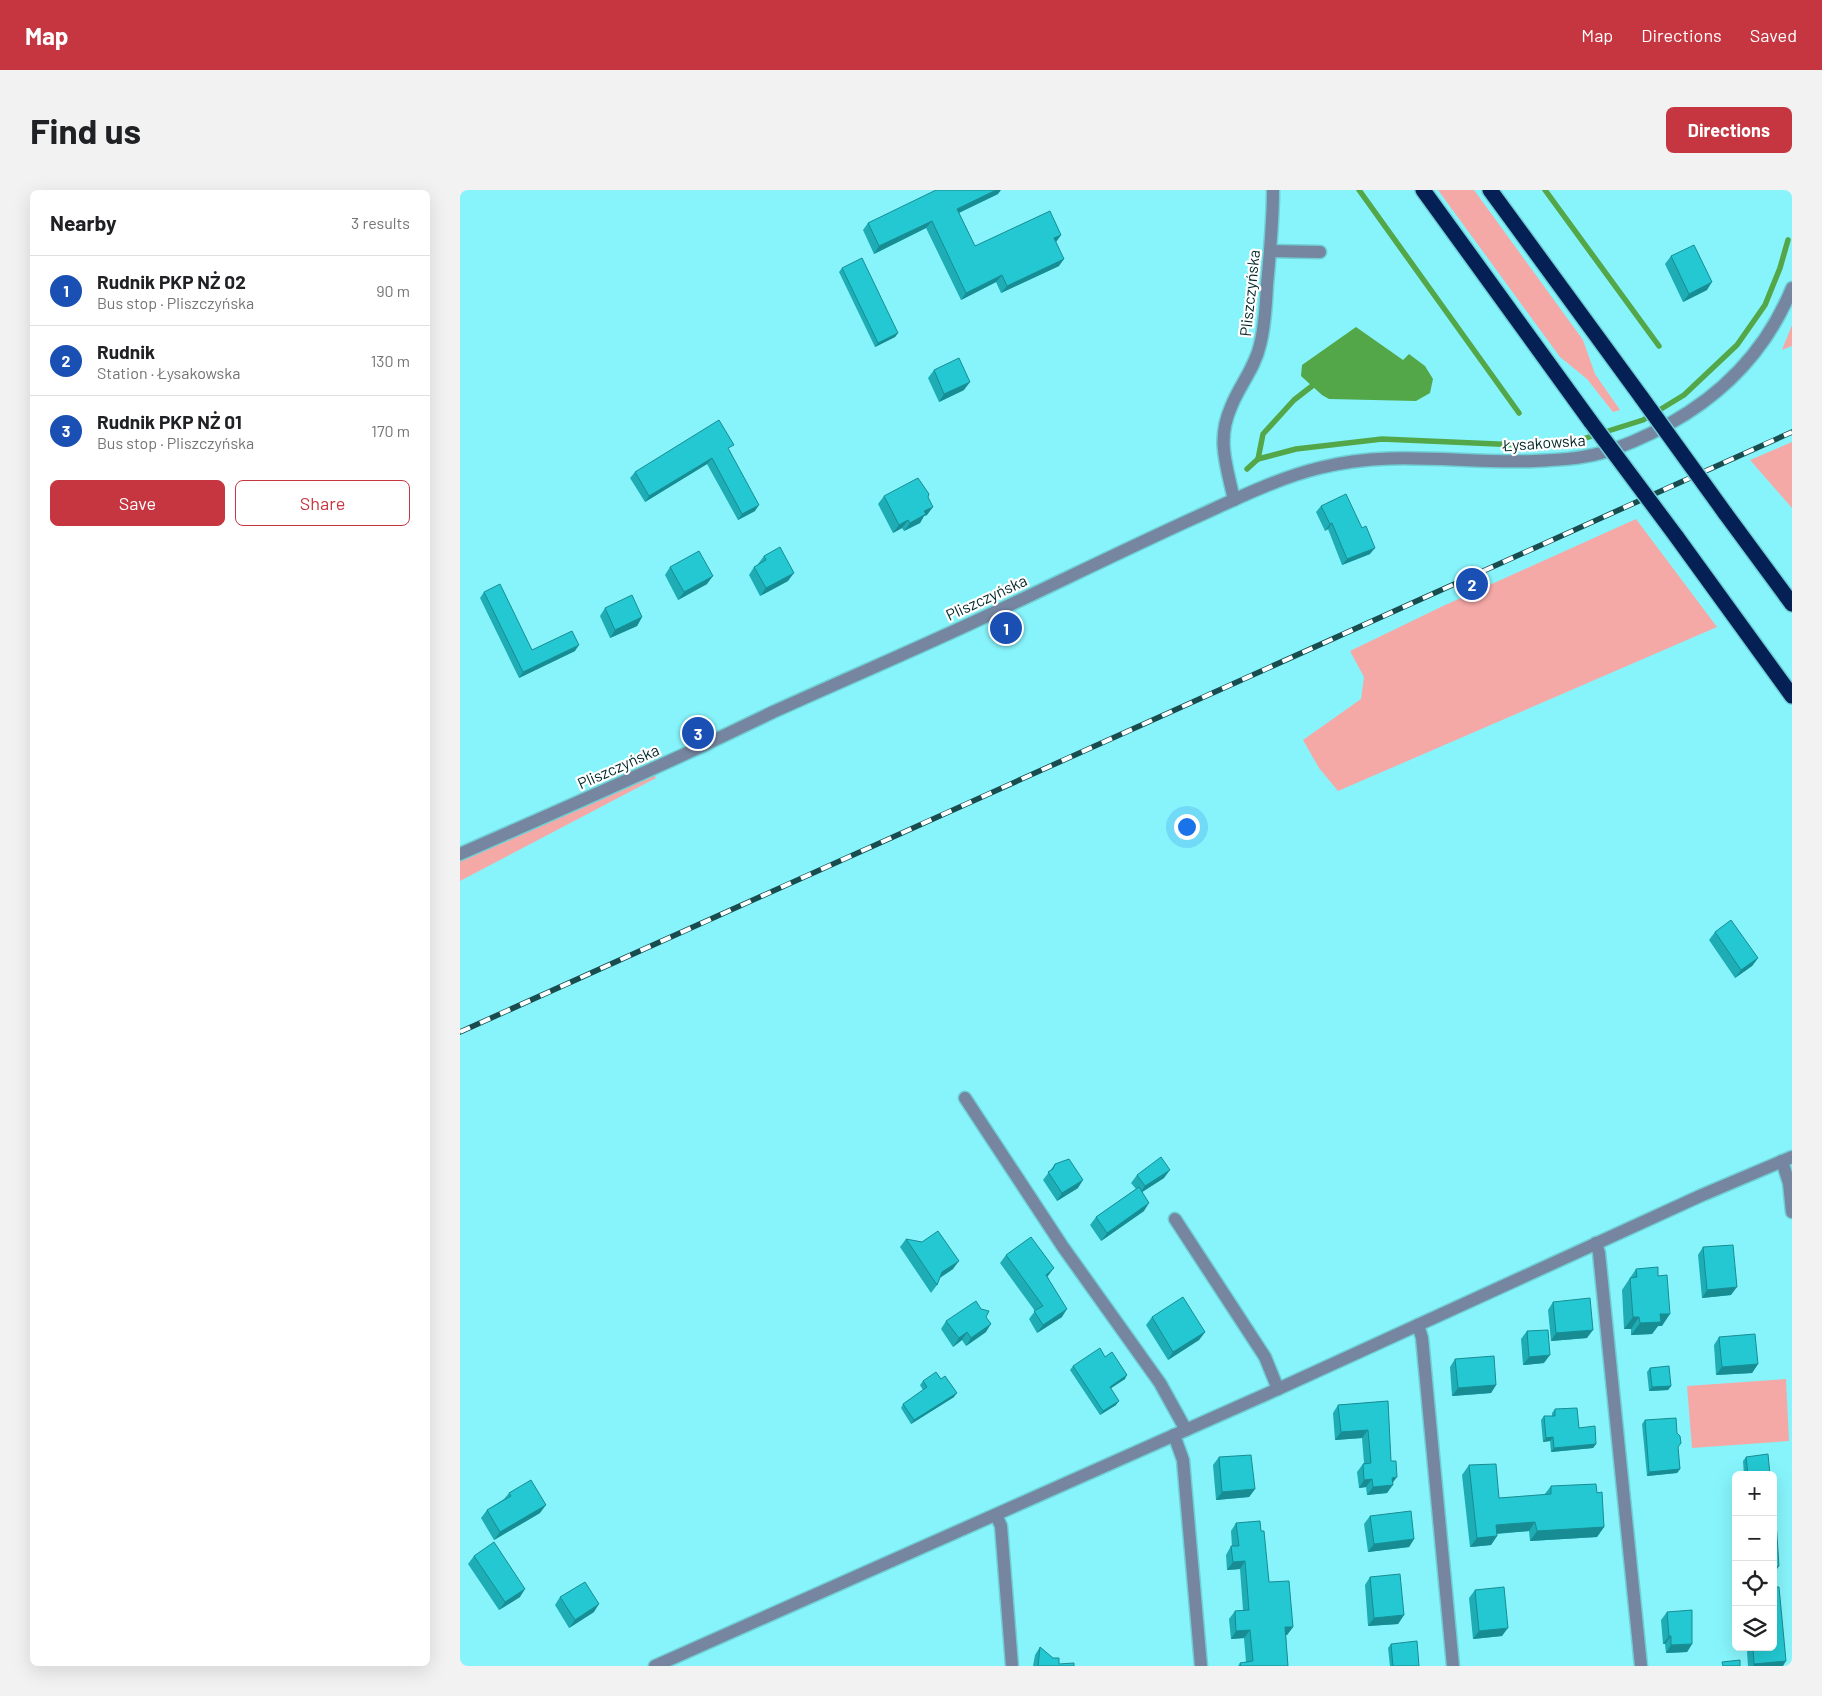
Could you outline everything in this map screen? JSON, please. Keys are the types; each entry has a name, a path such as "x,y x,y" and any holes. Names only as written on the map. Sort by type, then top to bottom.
{"highway":[{"path":"1422,190 1792,696"},
{"path":"1490,190 1792,604"}],"street":[{"name":"Pliszczyńska","path":"460,854 987,616 1114,554 1234,500 1223,451 1225,425 1231,407 1253,366 1264,328 1273,190"},
{"path":"1270,251 1320,252"},
{"name":"Łysakowska","path":"1234,500 1310,471 1362,460 1403,457 1505,462 1542,461 1582,457 1624,446 1644,438 1690,412 1729,381 1752,357 1766,338 1792,288"},
{"path":"965,1098 1063,1247 1160,1383 1180,1432 1201,1666"},
{"path":"655,1666 1278,1389 1596,1243 1787,1159 1792,1212"},
{"path":"1175,1219 1266,1358 1278,1389"},
{"path":"1596,1243 1600,1263 1641,1666"},
{"path":"1418,1325 1423,1348 1453,1666"},
{"path":"996,1514 1001,1526 1012,1666"}],"shaded area":[{"path":"1438,190 1474,190 1583,340 1595,374 1620,410 1613,412 1587,379 1560,357"},
{"path":"1792,325 1792,346 1782,350"},
{"path":"1356,327 1403,360 1409,354 1425,366 1433,379 1430,393 1416,401 1329,399 1301,376 1302,365"},
{"path":"1792,442 1792,508 1750,460"},
{"path":"1636,519 1717,627 1338,791 1319,768 1303,740 1361,699 1364,677 1350,651 1443,606"},
{"path":"653,772 656,778 460,881 460,857"},
{"path":"1786,1379 1789,1441 1692,1448 1687,1386"}],"building":[{"path":"936,190 996,190 957,209 975,246 1050,211 1061,235 1054,238 1064,259 1007,286 1002,275 966,293 932,221 879,246 868,223"},
{"path":"1694,245 1712,282 1689,294 1671,256"},
{"path":"862,258 898,333 878,343 842,268"},
{"path":"959,358 970,382 944,394 934,370"},
{"path":"719,420 734,445 728,448 759,505 742,514 712,458 649,496 635,472"},
{"path":"918,478 929,494 928,497 933,507 924,511 926,514 910,523 908,520 899,525 884,496"},
{"path":"1346,494 1362,528 1366,526 1375,548 1347,559 1332,523 1330,524 1321,506"},
{"path":"780,547 794,573 766,588 754,567 766,560 764,556"},
{"path":"699,551 713,576 684,592 670,567"},
{"path":"500,584 532,650 572,631 579,645 523,672 484,592"},
{"path":"632,595 642,617 615,630 605,608"},
{"path":"1731,920 1758,958 1741,970 1715,932"},
{"path":"1161,1157 1170,1170 1145,1186 1137,1175"},
{"path":"1069,1159 1083,1180 1062,1193 1048,1172 1053,1169 1055,1164"},
{"path":"1139,1187 1149,1203 1107,1233 1096,1217"},
{"path":"938,1231 959,1261 942,1272 937,1285 906,1239 922,1242"},
{"path":"1031,1237 1054,1268 1046,1275 1067,1309 1043,1325 1034,1311 1043,1306 1006,1255"},
{"path":"1733,1245 1737,1287 1707,1290 1703,1247"},
{"path":"1658,1267 1658,1276 1667,1275 1670,1314 1660,1314 1661,1322 1640,1323 1639,1317 1633,1317 1630,1278 1637,1277 1636,1269"},
{"path":"1183,1297 1205,1332 1173,1352 1152,1317"},
{"path":"1590,1298 1593,1330 1556,1333 1553,1302"},
{"path":"976,1301 981,1309 989,1311 986,1317 991,1324 971,1338 967,1332 959,1338 946,1321"},
{"path":"1548,1330 1550,1355 1529,1357 1527,1331"},
{"path":"1755,1334 1758,1364 1722,1367 1719,1337"},
{"path":"1100,1348 1105,1357 1112,1352 1127,1375 1110,1387 1119,1401 1103,1411 1073,1366"},
{"path":"1494,1356 1496,1385 1458,1388 1455,1359"},
{"path":"1669,1366 1671,1386 1652,1387 1650,1368"},
{"path":"936,1372 941,1379 945,1376 957,1393 914,1420 903,1404 927,1387 923,1381"},
{"path":"1388,1401 1391,1461 1396,1461 1397,1477 1392,1478 1393,1485 1373,1487 1372,1479 1364,1480 1363,1464 1371,1463 1368,1430 1341,1432 1338,1405"},
{"path":"1577,1408 1579,1428 1595,1426 1596,1444 1554,1448 1553,1437 1546,1438 1544,1416 1555,1416 1555,1409"},
{"path":"1676,1418 1677,1433 1680,1436 1681,1443 1678,1447 1680,1469 1649,1472 1645,1420"},
{"path":"1768,1454 1770,1471 1748,1471 1746,1457"},
{"path":"1251,1455 1255,1489 1222,1492 1219,1457"},
{"path":"1496,1464 1499,1498 1551,1494 1551,1486 1596,1484 1597,1493 1602,1492 1604,1527 1537,1531 1535,1522 1496,1525 1497,1536 1477,1538 1469,1465"},
{"path":"531,1480 546,1505 500,1532 487,1510 511,1496 509,1493"},
{"path":"1411,1511 1414,1539 1374,1544 1370,1516"},
{"path":"1260,1521 1261,1531 1264,1531 1269,1582 1289,1581 1293,1627 1285,1627 1288,1666 1241,1666 1240,1663 1253,1661 1250,1630 1236,1631 1235,1611 1249,1610 1245,1561 1233,1562 1231,1546 1239,1546 1236,1523"},
{"path":"1777,1536 1779,1566 1777,1566"},
{"path":"494,1542 525,1589 505,1602 474,1556"},
{"path":"1400,1574 1404,1615 1374,1618 1370,1577"},
{"path":"585,1582 599,1604 575,1620 560,1597"},
{"path":"1504,1587 1508,1628 1479,1631 1475,1590"},
{"path":"1777,1587 1779,1587 1786,1661 1754,1664 1753,1651 1777,1651"},
{"path":"1692,1610 1692,1644 1671,1645 1667,1612"},
{"path":"1417,1641 1419,1666 1393,1666 1391,1644"},
{"path":"1040,1647 1053,1658 1059,1658 1059,1664 1074,1663 1074,1666 1038,1666"},
{"path":"1740,1660 1740,1666 1723,1666 1722,1662"}],"waterway":[{"path":"1359,190 1519,413"},
{"path":"1545,190 1659,346"},
{"path":"1258,459 1296,449 1382,439 1542,446 1570,443 1643,420 1684,395 1737,345 1765,305 1780,268 1788,240"},
{"path":"1247,469 1258,459 1263,434 1294,400 1312,386"}],"railway":[{"path":"460,1032 1792,432"}],"place":[{"name":"Rudnik","path":"1472,584"},
{"name":"Rudnik PKP NŻ 02","path":"1006,628"},
{"name":"Rudnik PKP NŻ 01","path":"698,733"}]}
